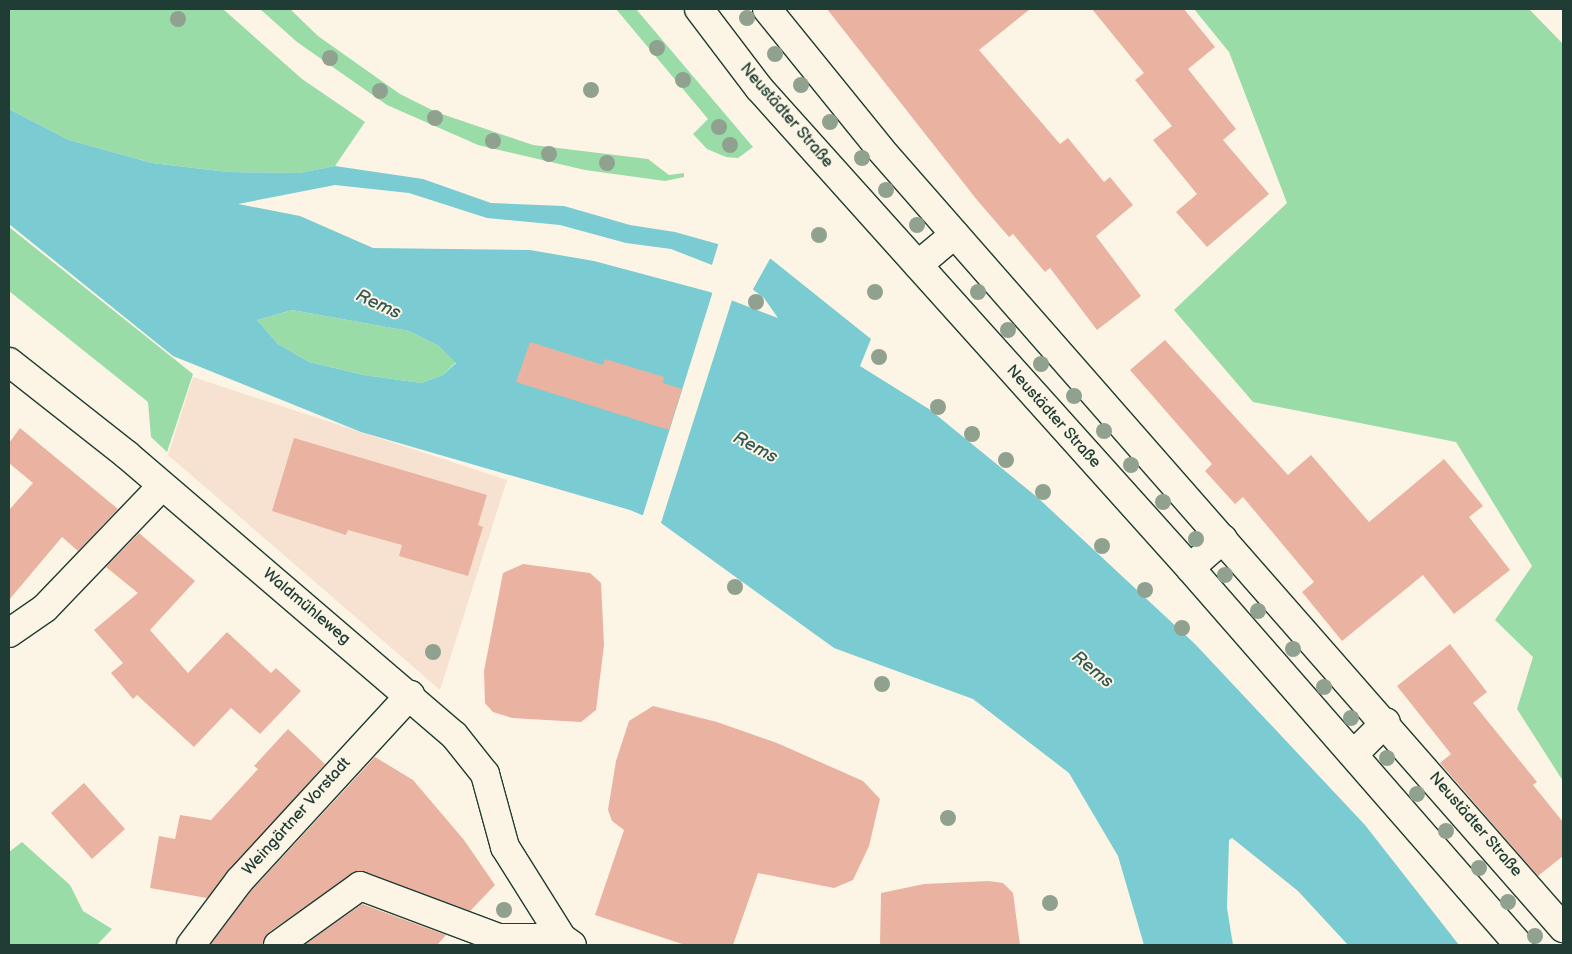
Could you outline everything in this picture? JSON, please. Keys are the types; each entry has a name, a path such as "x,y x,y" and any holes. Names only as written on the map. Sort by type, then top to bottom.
{"street":[{"name":"Neustädter Straße","path":"699,9 759,88 1190,568 1519,945"},
{"name":"Neustädter Straße","path":"767,9 881,150 1386,722 1563,928"},
{"path":"918,265 955,234"},
{"name":"Waldmühleweg","path":"9,362 162,486 410,695 454,735 484,774 505,847 539,902 567,941"},
{"path":"9,633 45,608 162,486"},
{"path":"1190,568 1223,538"},
{"name":"Weingärtner Vorstadt","path":"191,945 239,881 410,695"},
{"path":"1354,754 1386,722"},
{"path":"278,945 360,886 498,938 516,941 567,941"}],"shaded area":[{"path":"193,377 507,480 440,690 168,455"}],"green space":[{"path":"9,9 223,9 302,79 365,122 335,166 299,173 228,172 152,163 69,140 9,109"},
{"path":"260,9 290,9 318,36 400,94 436,112 533,145 648,159 669,175 684,173 684,177 665,181 585,170 478,145 387,105 297,42"},
{"path":"616,9 636,9 753,147 738,158 726,157 707,149 693,134 708,119"},
{"path":"1194,9 1529,9 1563,44 1563,781 1517,709 1533,657 1495,620 1532,566 1456,442 1253,402 1174,310 1287,203 1229,52"},
{"path":"9,227 193,374 167,452 151,437 148,402 9,291"},
{"path":"292,310 409,331 439,346 456,362 443,375 421,383 364,375 309,362 278,344 257,320"},
{"path":"22,842 70,885 83,911 112,929 97,945 9,945 9,852"}],"water":[{"name":"Rems","path":"9,109 69,140 152,163 228,172 299,173 335,166 423,179 491,203 564,206 630,225 675,232 771,259 871,339 860,366 929,409 1037,497 1195,644 1365,825 1459,945 1348,945 1298,891 1232,838 1229,840 1227,908 1233,945 1144,945 1118,856 1069,773 973,699 834,648 661,523 630,510 361,432 173,356 9,224","holes":["335,185 409,193 487,218 560,225 626,243 671,249 730,272 764,298 778,318 710,292 594,261 530,250 373,248 300,216 238,204","292,310 409,331 439,346 456,363 443,375 421,383 364,375 309,362 278,344 257,320"]}],"pier":[{"path":"719,242 771,257 752,291 729,274 711,268"},
{"path":"713,291 733,297 660,526 642,518"}],"building":[{"path":"827,9 1030,9 979,50 1060,144 1068,138 1104,182 1110,177 1133,205 1096,236 1141,296 1097,330 1050,268 1045,272 1013,234 1009,237 977,200"},
{"path":"1092,9 1184,9 1215,47 1188,69 1236,129 1223,140 1269,194 1207,247 1176,212 1197,194 1153,140 1172,126 1135,80 1144,73"},
{"path":"1165,340 1288,475 1311,455 1369,522 1444,459 1483,506 1469,517 1510,570 1454,614 1423,575 1342,641 1302,592 1314,582 1243,497 1235,504 1205,471 1212,464 1130,370"},
{"path":"530,342 603,365 605,359 664,377 663,383 682,389 669,430 516,382"},
{"path":"20,428 118,509 78,551 62,537 9,600 9,510 33,483 9,463 9,443"},
{"path":"294,438 487,495 478,525 483,527 468,576 399,556 402,545 348,530 346,535 272,511"},
{"path":"139,533 195,581 150,630 188,673 227,632 271,673 276,668 301,691 260,734 231,708 194,747 137,695 133,699 111,673 123,663 94,630 138,593 106,567"},
{"path":"523,564 590,573 601,583 604,645 596,710 581,722 512,718 493,712 485,703 484,671 503,573"},
{"path":"1450,644 1487,692 1473,703 1537,782 1533,785 1563,822 1563,856 1538,876 1440,763 1451,754 1397,686"},
{"path":"653,706 717,722 777,743 863,781 880,799 869,846 853,880 834,888 758,873 733,945 685,945 595,915 624,830 612,821 608,810 616,761 629,721"},
{"path":"288,729 325,764 207,898 150,888 159,836 175,839 180,815 211,820 258,769 254,766"},
{"path":"375,757 413,780 464,840 495,885 470,911 358,871 269,932 263,945 210,945 251,891"},
{"path":"84,783 125,829 92,859 51,813"},
{"path":"988,881 1003,883 1013,893 1020,945 880,945 881,893 924,884"},
{"path":"362,904 446,935 437,945 304,945"}]}
